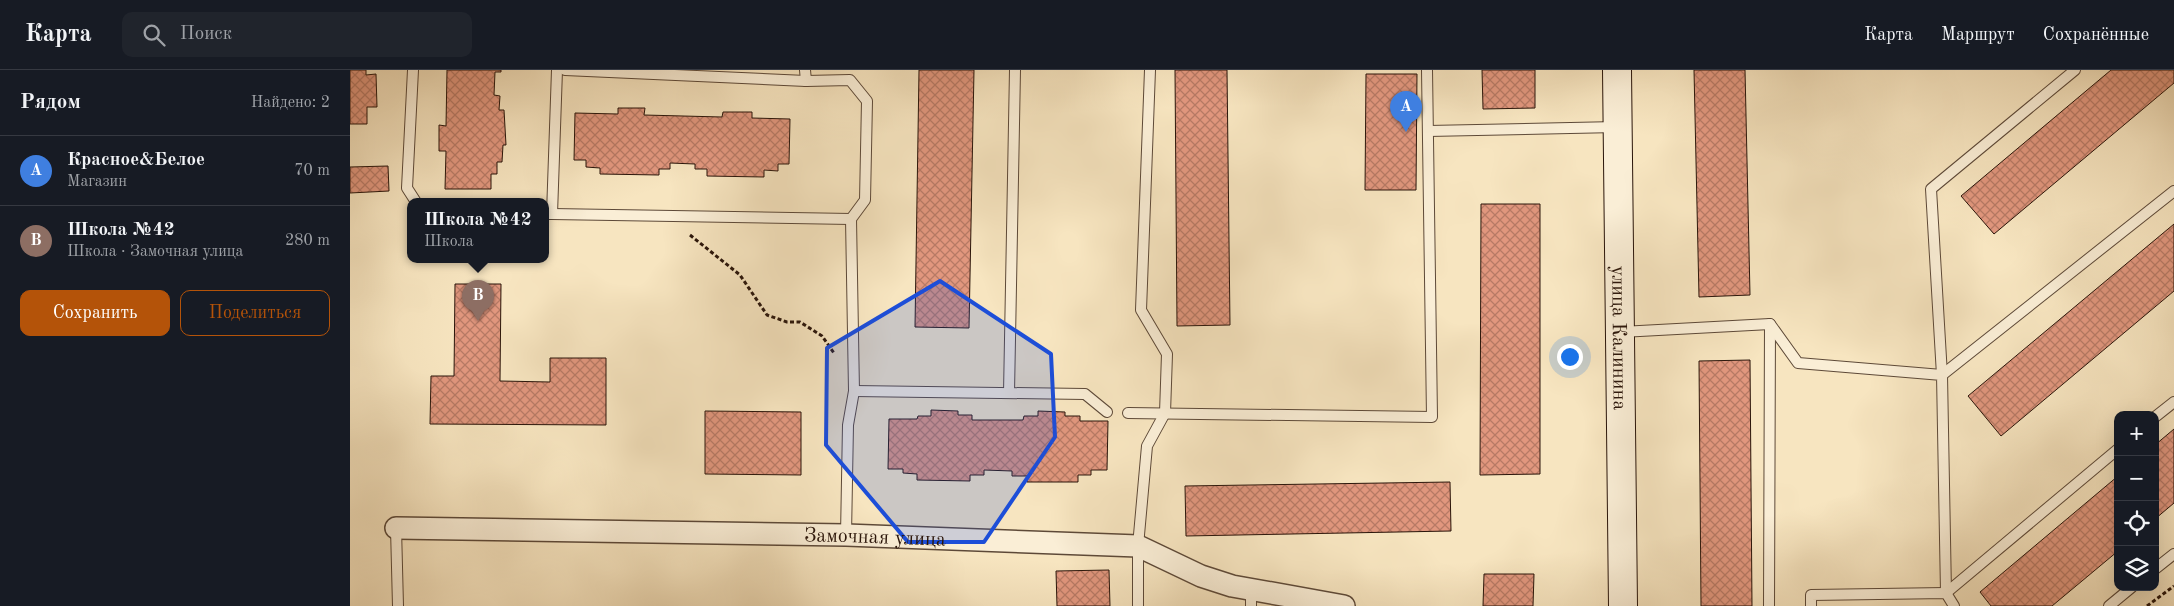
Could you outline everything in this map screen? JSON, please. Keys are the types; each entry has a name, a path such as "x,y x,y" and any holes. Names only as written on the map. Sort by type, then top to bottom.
{"street":[{"name":"улица Калинина","path":"1617,70 1623,606"},
{"name":"Замочная улица","path":"396,528 846,535 1138,546 1251,598 1344,606"}],"lane":[{"path":"413,70 407,188 413,198"},
{"path":"557,70 549,214 851,219"},
{"path":"565,70 806,75 850,80 867,101 865,200 851,219 854,386 848,425 846,535"},
{"path":"1008,393 1015,70"},
{"path":"1138,606 1138,546 1147,446 1165,414 1167,354 1141,310 1150,70"},
{"path":"1128,413 1432,417 1427,70"},
{"path":"1954,606 1946,593 1942,375 1932,189 2075,70"},
{"path":"1428,131 1618,127"},
{"path":"1770,324 1798,363 1942,375 2174,191"},
{"path":"1620,332 1770,324"},
{"path":"1769,606 1770,324"},
{"path":"854,386 1008,393 1085,394 1107,412"},
{"path":"2159,414 2174,402"},
{"path":"1811,606 1811,595 1946,593 2114,452"},
{"path":"396,528 398,606"},
{"path":"2159,566 2174,554"},
{"path":"2108,606 2127,591"}],"path":[{"path":"688,233 740,274 767,315 788,322 800,322 822,336 854,386"},
{"path":"2147,606 2174,586"}],"highlighted area":[{"path":"940,281 1051,354 1055,437 984,542 908,542 826,445 827,348"}],"building":[{"path":"350,70 366,70 366,75 376,74 377,107 367,107 367,124 350,124"},
{"path":"447,70 501,70 501,72 495,72 494,95 500,96 499,110 504,110 506,145 503,145 502,162 497,162 497,174 491,174 491,189 445,189 446,151 439,151 439,125 446,126"},
{"path":"919,70 974,70 969,328 915,327"},
{"path":"1175,70 1227,70 1230,325 1177,326"},
{"path":"1482,70 1535,70 1535,108 1483,109"},
{"path":"1694,70 1745,70 1750,295 1699,297"},
{"path":"2111,70 2174,70 2174,83 1994,234 1961,196"},
{"path":"1366,74 1417,74 1416,190 1365,190"},
{"path":"618,108 645,108 644,115 722,117 723,112 752,112 752,118 790,119 789,164 778,164 778,171 764,170 764,177 707,176 707,169 695,169 695,164 670,163 670,169 659,169 659,175 600,174 600,168 586,167 586,160 574,160 575,113 618,114"},
{"path":"388,166 389,191 350,193 350,167"},
{"path":"1481,204 1540,204 1540,474 1480,475"},
{"path":"2174,224 2174,291 2001,436 1968,396"},
{"path":"455,284 501,284 500,381 550,382 550,358 606,358 606,425 430,424 431,376 454,376"},
{"path":"1750,360 1752,606 1701,606 1699,361"},
{"path":"931,410 958,411 958,415 972,415 972,420 1023,420 1024,416 1038,416 1038,411 1065,412 1065,416 1080,416 1080,421 1108,421 1107,470 1091,470 1091,475 1078,475 1078,482 1027,482 1027,476 1012,476 1012,471 984,470 984,475 970,475 970,481 917,480 917,474 903,473 903,469 888,469 889,419 917,419 918,416 931,416"},
{"path":"705,411 801,412 801,475 705,474"},
{"path":"2174,429 2174,503 2159,516 2159,456 2159,442"},
{"path":"2114,479 2114,554 2052,606 1991,606 1980,592"},
{"path":"1450,482 1451,531 1186,536 1185,486"},
{"path":"1109,570 1110,606 1057,606 1056,571"},
{"path":"1484,574 1534,574 1533,606 1483,606"}],"place":[{"name":"Красное&Белое","path":"1406,132"},
{"name":"Школа №42","path":"478,321"}]}
